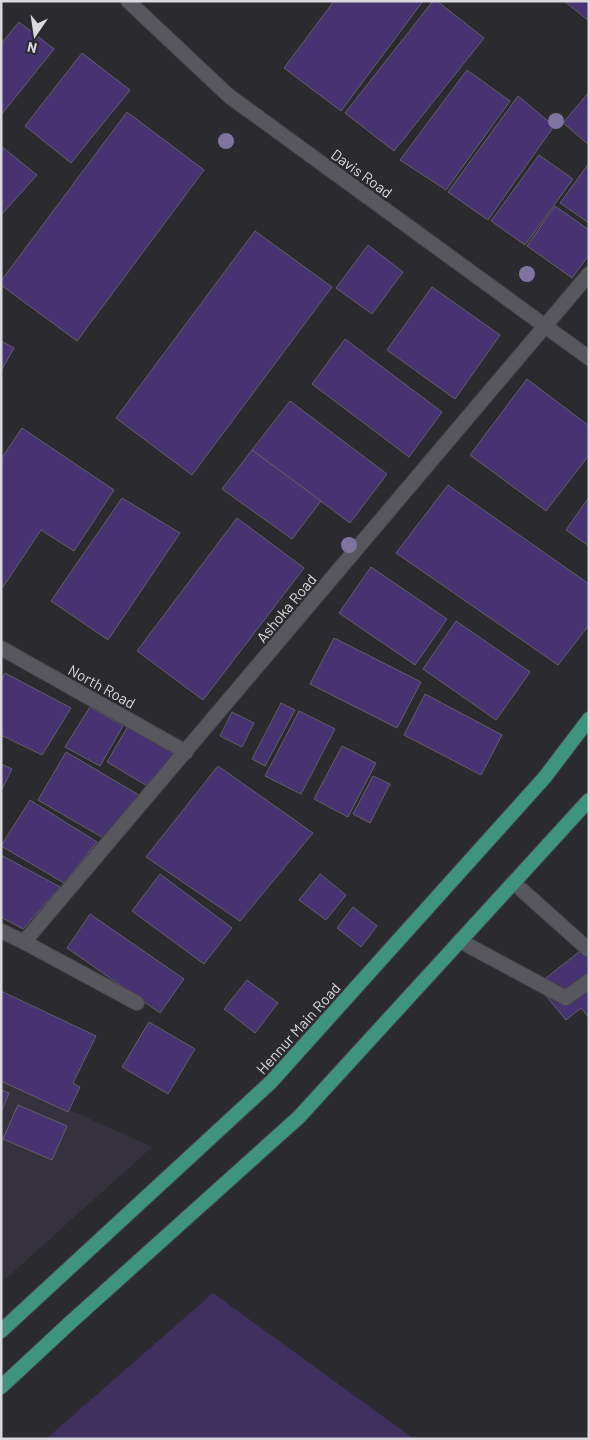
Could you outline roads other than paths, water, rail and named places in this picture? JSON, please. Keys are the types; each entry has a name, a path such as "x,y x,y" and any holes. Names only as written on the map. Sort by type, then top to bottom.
{"main road":[{"name":"Hennur Main Road","path":"1,1331 271,1082 545,777 589,719"},
{"path":"1,1386 299,1117 589,800"}],"street":[{"name":"Davis Road","path":"128,1 229,96 589,358"},
{"name":"Ashoka Road","path":"24,942 589,274"},
{"name":"North Road","path":"1,648 186,752"},
{"path":"514,883 589,950"},
{"path":"1,931 138,1003"},
{"path":"460,942 566,998 589,981"}]}
